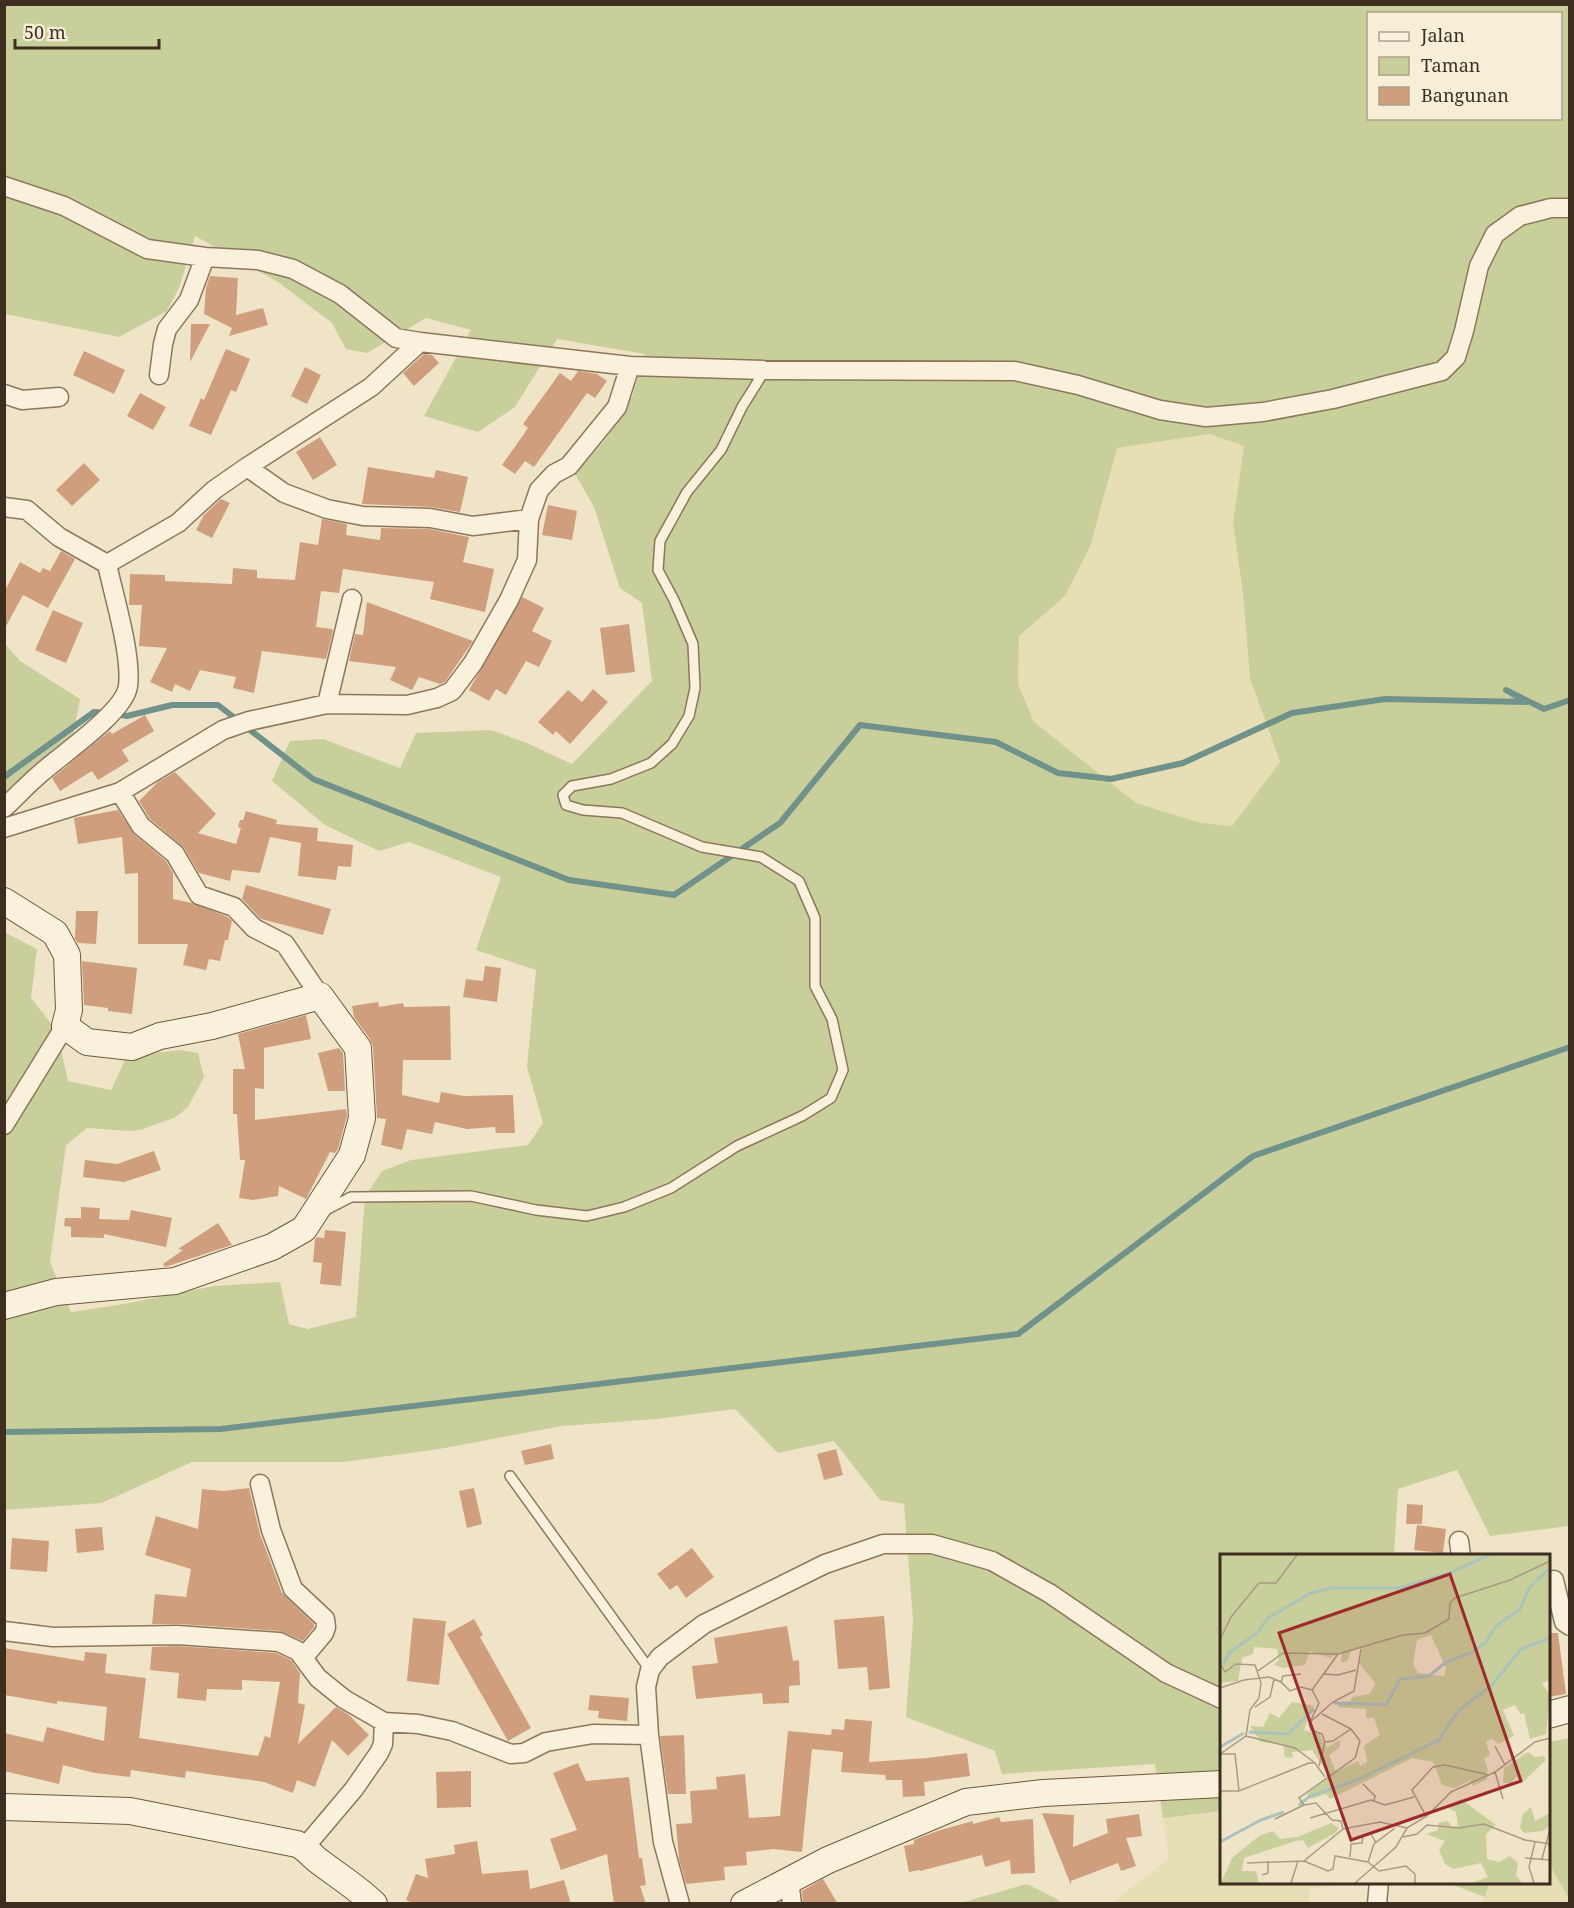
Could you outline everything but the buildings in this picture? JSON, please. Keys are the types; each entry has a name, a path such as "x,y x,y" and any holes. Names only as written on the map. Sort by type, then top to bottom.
{"street":[{"path":"4,186 64,206 147,249 206,257 258,260 292,269 340,294 396,338 630,366 765,370 1015,371 1078,385 1160,410 1206,417 1263,412 1333,399 1442,371 1456,357 1479,266 1495,234 1520,216 1551,208 1569,208"},
{"path":"159,375 167,329 189,300 206,257"},
{"path":"107,564 178,523 214,490 371,387 420,342"},
{"path":"4,828 120,792 223,730 249,721 327,704 407,705 437,698 452,691 473,663 510,600 527,560 529,519 539,490 554,474 568,466 617,407 630,366"},
{"path":"4,394 22,400 59,397"},
{"path":"247,467 284,493 327,508 363,516 430,518 473,526 529,519"},
{"path":"4,507 27,510 59,537 107,564 126,654 128,688 110,715 40,774 4,808"},
{"path":"327,704 352,599"},
{"path":"4,1306 56,1292 175,1281 272,1247 304,1228 352,1155 362,1118 358,1048 285,944 254,928 234,907 199,895 175,854 141,826 120,792"},
{"path":"4,901 55,933 67,955 69,1010 65,1026 4,1125"},
{"path":"65,1026 87,1042 132,1047 160,1036 212,1026 320,996"},
{"path":"260,1484 271,1530 293,1589 325,1619 324,1633 303,1658"},
{"path":"680,1904 663,1842 649,1735 646,1687 650,1670 660,1657 704,1624 825,1564 883,1544 932,1544 992,1561 1049,1593 1166,1673 1220,1699"},
{"path":"1554,1580 1564,1622 1569,1626"},
{"path":"4,1631 52,1637 208,1636 279,1642 298,1651 318,1678 344,1699 384,1722 418,1724 452,1731 511,1754 524,1753 546,1742 593,1734 649,1735"},
{"path":"1550,1714 1569,1709"},
{"path":"305,1848 354,1789 379,1754 383,1744 384,1722"},
{"path":"744,1904 790,1892 828,1860 966,1802 1042,1793 1220,1784"},
{"path":"4,1807 130,1810 297,1844 305,1848 318,1862 357,1887 374,1904"},
{"path":"1377,1904 1378,1884"}],"lane":[{"path":"304,1228 330,1207 351,1197 471,1196 536,1210 587,1216 596,1214 624,1207 671,1188 737,1146 802,1116 831,1098 843,1070 832,1019 815,986 815,918 799,881 761,857 702,847 622,813 583,810 566,805 563,795 572,786 611,779 651,763 672,744 689,716 695,688 693,644 674,600 657,570 660,541 687,492 721,450 742,407 765,370"},
{"path":"510,1476 650,1670"}],"shaded area":[{"path":"1209,434 1244,446 1233,522 1243,594 1250,678 1280,762 1232,826 1201,823 1136,803 1034,722 1018,684 1019,636 1065,596 1090,547 1117,448"},
{"path":"1220,1811 1220,1884 1340,1884 1309,1890 1309,1903 1110,1904 1169,1859 1163,1818"},
{"path":"1550,1866 1569,1899 1569,1903 1482,1904 1489,1884 1550,1884"}],"green space":[{"path":"5,5 1569,5 1569,1526 1490,1536 1457,1470 1398,1489 1394,1554 1220,1554 1220,1811 1163,1818 1155,1764 1002,1774 995,1751 906,1717 913,1621 904,1504 880,1500 834,1441 778,1453 735,1409 656,1419 562,1426 439,1449 344,1462 192,1462 102,1503 5,1510 4,932 37,949 31,998 57,1031 68,1081 111,1090 127,1056 180,1050 198,1053 204,1077 188,1107 174,1118 140,1130 87,1128 66,1145 50,1262 71,1312 214,1286 280,1282 289,1324 307,1329 356,1317 365,1197 382,1171 411,1160 528,1145 543,1123 527,1067 536,970 476,950 501,877 409,842 379,851 325,825 272,781 290,741 323,739 400,768 416,733 491,730 527,743 572,764 652,681 642,603 620,588 594,507 575,474 605,440 632,397 645,354 557,339 515,407 478,432 424,416 471,330 426,318 367,353 346,349 332,323 278,282 195,236 179,288 167,311 119,337 5,314","holes":["1209,434 1244,446 1233,522 1243,594 1250,678 1280,762 1232,826 1201,823 1136,803 1034,722 1018,684 1019,636 1065,596 1090,547 1117,448"]},
{"path":"4,646 7,646 20,661 80,699 73,735 5,796"},
{"path":"1570,1738 1569,1899 1550,1866 1550,1742"},
{"path":"1027,1884 1057,1899 1060,1903 960,1903"},
{"path":"1451,1884 1489,1884 1485,1897"}],"waterway":[{"path":"115,714 127,716 172,705 218,705 313,779 569,880 674,895 780,823 860,725 996,742 1058,773 1111,779 1183,763 1292,713 1385,699 1526,702 1506,690 1544,709 1570,700"},
{"path":"4,777 94,712 105,713"},
{"path":"4,1432 221,1429 1018,1334 1253,1156 1570,1047"}]}
